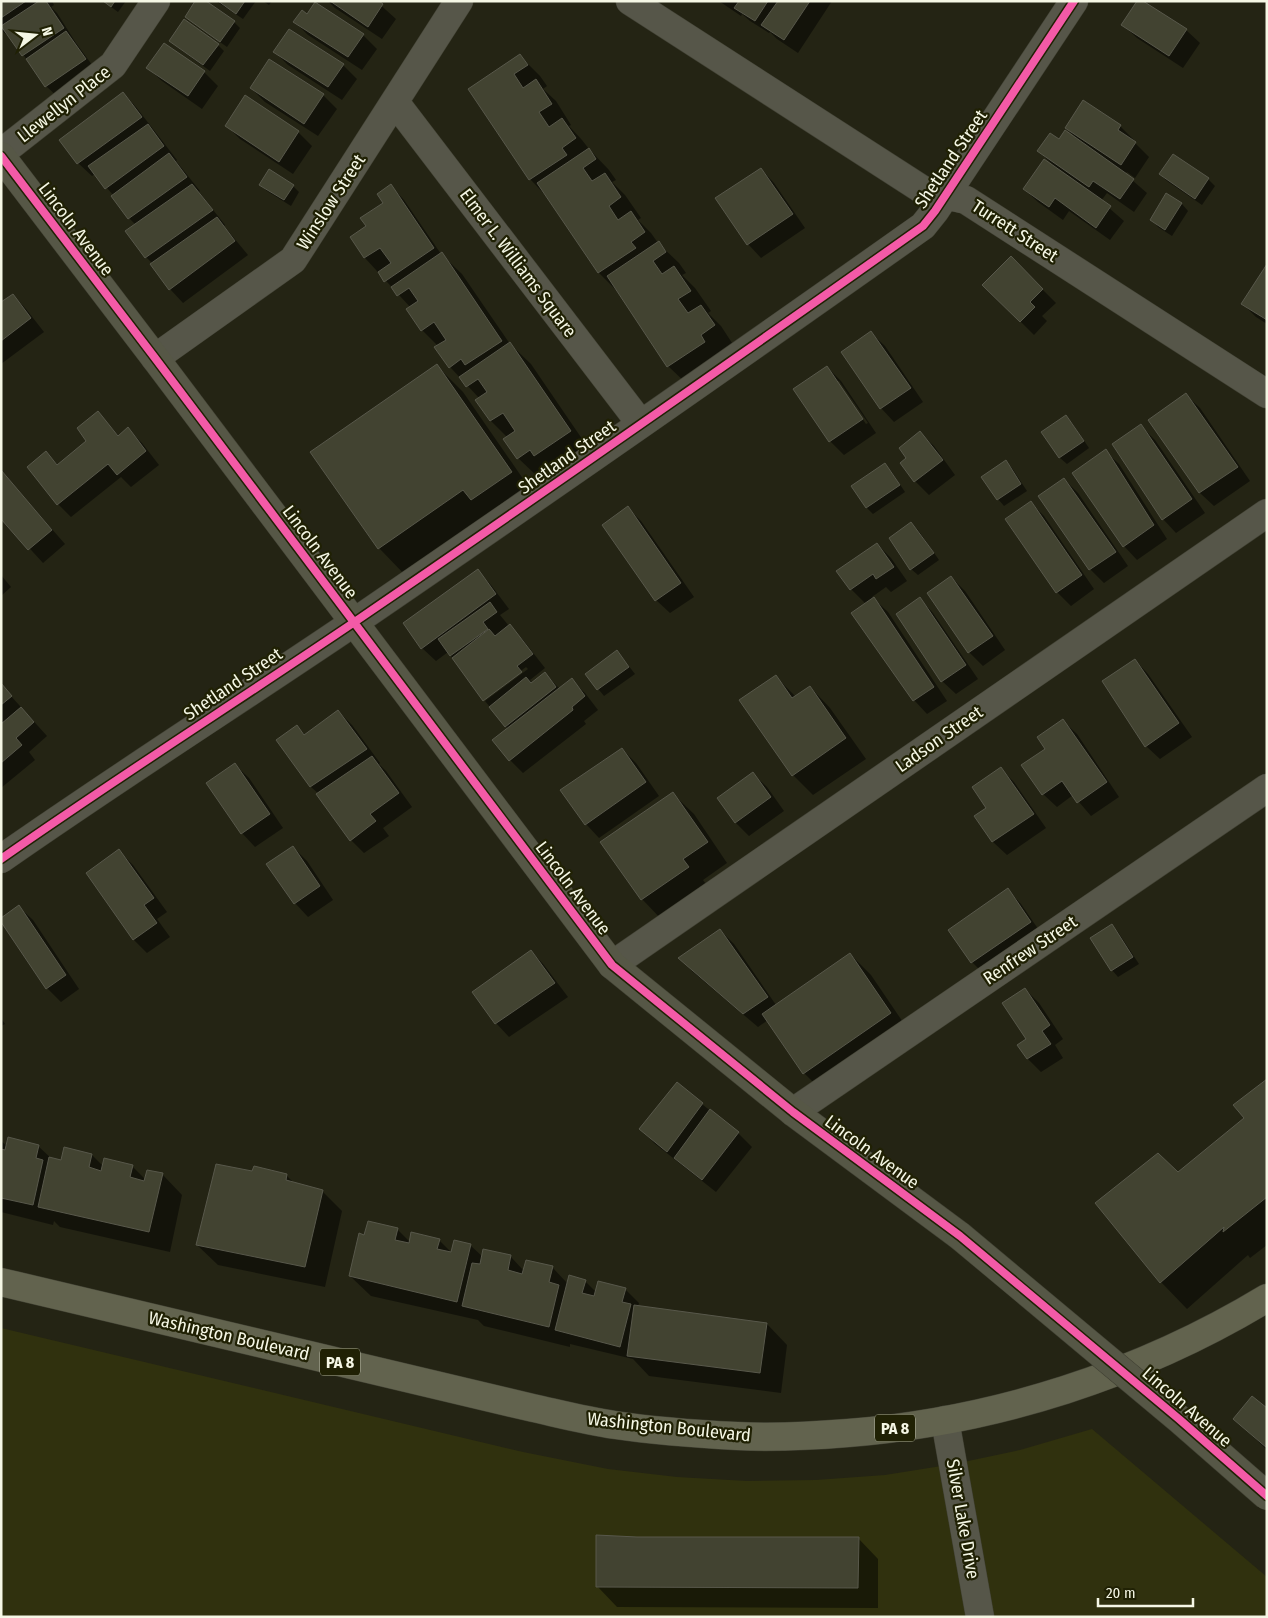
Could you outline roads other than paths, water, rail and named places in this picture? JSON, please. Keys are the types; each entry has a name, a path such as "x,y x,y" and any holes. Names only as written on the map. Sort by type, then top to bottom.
{"highway":[{"name":"Washington Boulevard","path":"1,1282 532,1408 615,1425 738,1436 814,1436 880,1430 945,1420 1009,1406 1070,1389 1129,1367 1185,1342 1243,1313 1267,1298"}],"street":[{"name":"Llewellyn Place","path":"1,154 113,66 156,1"},
{"name":"Winslow Street","path":"155,358 293,260 459,1"},
{"name":"Turrett Street","path":"630,1 923,190 966,200 1267,394"},
{"name":"Shetland Street","path":"3,854 354,622 923,226 935,212 1074,1"},
{"name":"Elmer L. Williams Square","path":"395,102 641,424"},
{"name":"Lincoln Avenue","path":"1,154 612,965 793,1112 960,1236 1172,1412 1267,1496"},
{"name":"Ladson Street","path":"612,965 1267,513"},
{"name":"Renfrew Street","path":"793,1112 1267,788"},
{"name":"Silver Lake Drive","path":"945,1420 980,1617"}]}
